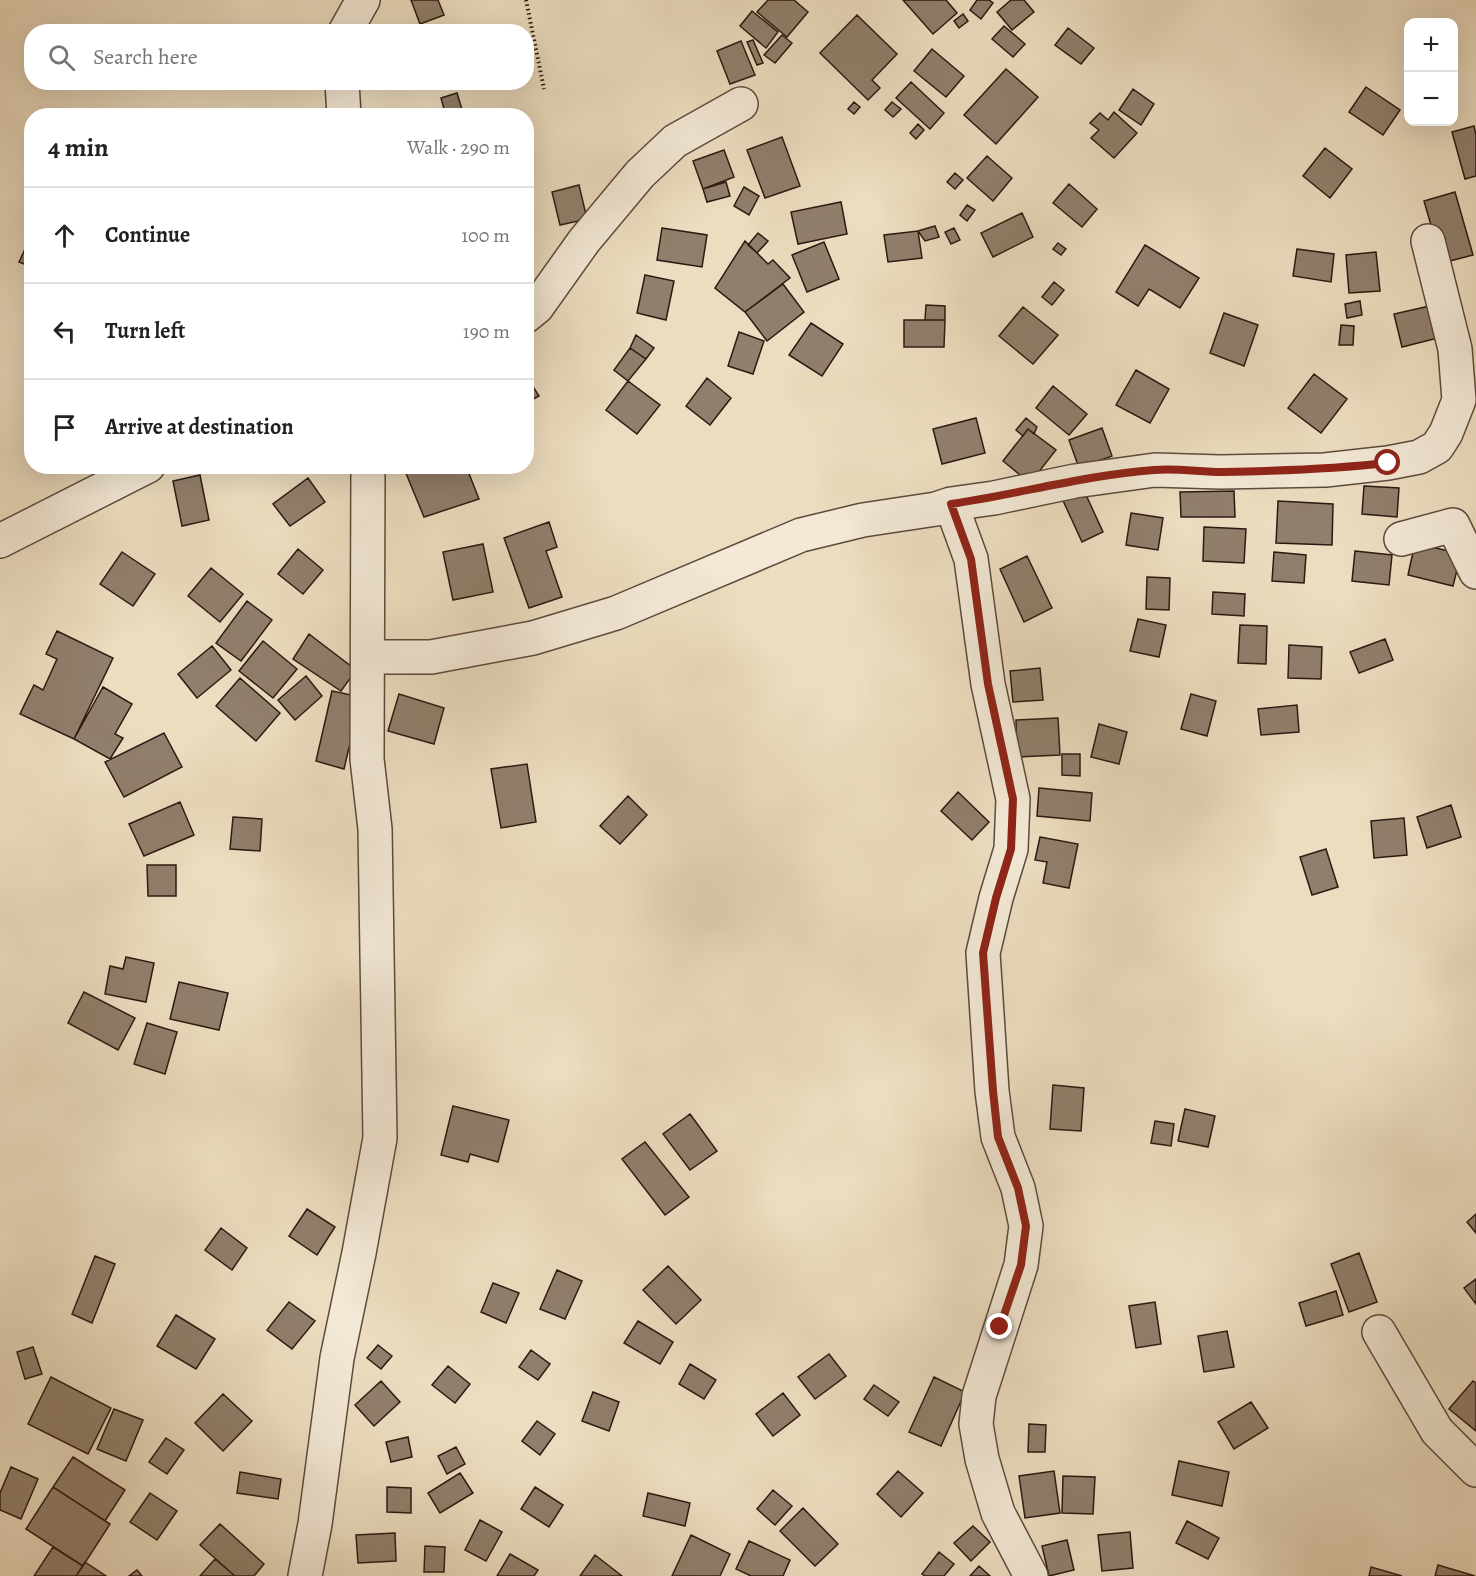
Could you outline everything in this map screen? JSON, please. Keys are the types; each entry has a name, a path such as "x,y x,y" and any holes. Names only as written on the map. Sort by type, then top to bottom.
{"street":[{"path":"350,24 363,0"},
{"path":"342,90 344,108"},
{"path":"534,309 584,241 640,174 675,141 741,104"},
{"path":"369,657 431,657 533,638 616,613 801,535 863,520 936,509 951,504 994,498 1075,481 1155,470 1220,472 1325,470 1419,458 1437,447 1446,433 1458,400 1455,349 1428,241"},
{"path":"0,541 132,474"},
{"path":"305,1576 315,1524 337,1358 380,1138 375,829 367,759 368,474"},
{"path":"951,504 971,559 988,684 1013,799 1011,849 983,953 998,1137 1018,1188 1026,1226 1021,1265 979,1396 976,1425 982,1459 998,1512 1031,1576"},
{"path":"1401,539 1453,525 1476,572"},
{"path":"1379,1332 1437,1431 1476,1470"}],"path":[{"path":"526,0 531,24"},
{"path":"534,40 544,89"}],"building":[{"path":"411,0 438,0 444,15 420,24"},
{"path":"768,0 794,0 808,12 787,37 757,12"},
{"path":"903,0 946,0 957,13 933,34"},
{"path":"977,0 989,0 993,3 981,19 970,10"},
{"path":"1011,0 1024,0 1034,12 1012,30 997,12"},
{"path":"752,11 778,32 766,48 740,26"},
{"path":"963,14 968,21 959,28 954,21"},
{"path":"857,15 897,54 872,80 880,88 868,100 820,53"},
{"path":"1004,26 1025,44 1013,57 992,39"},
{"path":"1068,28 1094,48 1081,64 1055,45"},
{"path":"782,35 792,43 775,63 764,55"},
{"path":"753,40 763,63 757,65 747,42"},
{"path":"741,41 755,75 730,84 717,51"},
{"path":"932,49 964,76 946,97 914,71"},
{"path":"1006,69 1038,97 996,144 964,115"},
{"path":"911,82 944,113 930,129 896,98"},
{"path":"1366,87 1400,110 1383,135 1349,112"},
{"path":"1133,89 1154,104 1141,125 1119,110"},
{"path":"457,93 462,108 444,108 441,98"},
{"path":"854,102 860,107 854,114 848,109"},
{"path":"892,102 901,109 893,117 885,110"},
{"path":"1114,112 1137,133 1114,158 1091,138 1099,130 1090,123 1100,113 1108,120"},
{"path":"918,124 924,130 916,139 910,133"},
{"path":"1474,126 1476,176 1465,179 1452,132"},
{"path":"782,137 800,186 765,198 747,150"},
{"path":"1325,148 1352,169 1330,198 1303,176"},
{"path":"724,150 734,177 703,189 693,161"},
{"path":"987,156 1012,178 993,201 967,178"},
{"path":"955,173 963,180 955,189 947,182"},
{"path":"726,182 730,196 707,202 703,189"},
{"path":"1069,184 1097,209 1082,227 1053,203"},
{"path":"579,185 587,219 560,225 552,192"},
{"path":"744,187 759,196 749,215 734,206"},
{"path":"1455,192 1473,255 1442,263 1424,201"},
{"path":"841,202 847,234 798,244 791,212"},
{"path":"967,205 975,210 967,221 960,215"},
{"path":"1022,213 1033,237 993,257 981,233"},
{"path":"935,226 939,237 925,241 918,231"},
{"path":"662,228 707,235 702,267 657,260"},
{"path":"954,228 960,240 951,244 945,232"},
{"path":"918,231 922,258 888,262 884,235"},
{"path":"758,233 768,241 757,253 748,245"},
{"path":"745,241 768,264 773,260 790,278 745,312 715,288"},
{"path":"824,242 839,279 807,292 792,255"},
{"path":"1058,243 1066,249 1061,255 1053,249"},
{"path":"1145,245 1199,278 1180,308 1149,289 1138,306 1116,292"},
{"path":"1297,249 1334,254 1331,282 1293,276"},
{"path":"24,251 24,264 19,262"},
{"path":"1376,252 1380,291 1349,293 1346,255"},
{"path":"645,275 674,281 666,320 637,313"},
{"path":"1054,282 1064,290 1052,305 1042,297"},
{"path":"783,284 804,312 767,341 745,312"},
{"path":"1360,301 1362,315 1347,318 1345,304"},
{"path":"926,305 945,306 945,320 925,320"},
{"path":"1434,305 1442,337 1402,347 1394,314"},
{"path":"1023,307 1058,335 1033,364 999,336"},
{"path":"1224,313 1258,325 1244,366 1210,353"},
{"path":"904,320 945,320 944,347 904,347"},
{"path":"811,323 843,344 822,376 789,355"},
{"path":"1341,325 1354,326 1353,345 1339,345"},
{"path":"739,332 764,341 753,374 728,366"},
{"path":"636,335 654,348 646,359 630,348"},
{"path":"630,348 646,359 628,381 614,370"},
{"path":"1136,370 1169,389 1150,423 1116,405"},
{"path":"1314,374 1347,399 1321,433 1288,408"},
{"path":"707,378 731,398 710,425 686,406"},
{"path":"628,381 660,405 637,434 606,410"},
{"path":"1053,386 1087,414 1069,435 1036,408"},
{"path":"534,388 539,396 534,399"},
{"path":"976,418 985,453 942,464 933,429"},
{"path":"1026,418 1037,427 1034,434 1028,429 1023,436 1016,430"},
{"path":"1102,428 1112,456 1079,468 1069,440"},
{"path":"1028,429 1056,450 1030,483 1003,461"},
{"path":"406,474 469,474 479,499 424,517"},
{"path":"200,475 209,520 182,526 173,481"},
{"path":"308,478 325,502 290,526 273,504"},
{"path":"1081,484 1103,532 1082,542 1060,494"},
{"path":"1364,486 1399,488 1397,517 1362,514"},
{"path":"1234,491 1235,517 1181,517 1180,492"},
{"path":"1278,501 1333,504 1332,545 1276,543"},
{"path":"1131,513 1163,518 1158,550 1126,545"},
{"path":"549,522 557,547 546,551 562,597 529,608 504,538"},
{"path":"1204,527 1246,529 1244,563 1203,561"},
{"path":"1415,543 1461,554 1453,586 1408,575"},
{"path":"483,544 493,592 453,600 443,552"},
{"path":"298,549 323,570 303,594 278,574"},
{"path":"1355,551 1392,555 1389,585 1352,581"},
{"path":"122,552 155,574 133,606 100,584"},
{"path":"1274,552 1306,555 1304,583 1272,581"},
{"path":"1027,556 1052,608 1024,622 1000,569"},
{"path":"211,568 243,594 220,622 188,596"},
{"path":"1147,577 1170,578 1169,610 1146,609"},
{"path":"1213,592 1245,594 1244,616 1212,614"},
{"path":"247,601 272,620 241,661 216,643"},
{"path":"1138,619 1166,625 1159,657 1130,651"},
{"path":"1240,625 1267,626 1266,664 1238,663"},
{"path":"57,631 113,658 74,739 20,714 34,685 43,690 57,659 46,654"},
{"path":"309,634 356,670 341,691 293,659"},
{"path":"1385,639 1393,660 1359,673 1350,652"},
{"path":"263,641 297,669 273,698 239,671"},
{"path":"1289,645 1322,647 1321,679 1288,678"},
{"path":"212,646 231,670 197,698 178,674"},
{"path":"1040,668 1043,700 1013,702 1010,671"},
{"path":"306,676 322,696 295,720 278,700"},
{"path":"240,678 280,713 256,741 216,706"},
{"path":"103,687 132,704 115,734 123,738 110,759 74,739"},
{"path":"332,691 361,697 344,769 316,761"},
{"path":"399,694 444,708 434,744 388,731"},
{"path":"1191,694 1216,701 1207,736 1181,729"},
{"path":"1297,705 1299,732 1261,735 1258,709"},
{"path":"1058,718 1060,755 1017,757 1016,720"},
{"path":"1099,724 1127,732 1119,764 1091,757"},
{"path":"164,733 182,767 124,797 105,762"},
{"path":"1062,754 1080,754 1080,776 1062,775"},
{"path":"527,764 536,822 501,828 491,769"},
{"path":"1039,788 1092,793 1090,821 1037,816"},
{"path":"958,792 989,822 972,840 941,811"},
{"path":"628,796 647,815 620,844 600,826"},
{"path":"180,802 194,835 144,856 129,824"},
{"path":"1451,805 1461,837 1427,848 1417,817"},
{"path":"233,817 262,819 260,851 230,849"},
{"path":"1404,818 1407,855 1374,858 1371,821"},
{"path":"1040,837 1078,844 1069,888 1043,883 1047,862 1035,860"},
{"path":"1326,849 1338,887 1312,895 1300,857"},
{"path":"147,865 176,865 176,896 148,896"},
{"path":"126,957 154,963 146,1002 105,994 110,966 123,969"},
{"path":"179,982 228,993 219,1030 170,1019"},
{"path":"84,992 135,1018 118,1050 68,1023"},
{"path":"147,1023 177,1032 165,1074 134,1064"},
{"path":"1053,1085 1084,1088 1081,1131 1050,1129"},
{"path":"453,1106 509,1120 498,1162 470,1154 468,1162 441,1155"},
{"path":"1185,1109 1215,1116 1208,1147 1178,1141"},
{"path":"690,1114 717,1151 690,1170 663,1134"},
{"path":"1155,1121 1174,1124 1171,1146 1151,1143"},
{"path":"645,1142 689,1197 665,1215 622,1159"},
{"path":"307,1209 335,1227 317,1255 289,1236"},
{"path":"1476,1214 1476,1233 1467,1222"},
{"path":"221,1228 247,1248 232,1270 205,1250"},
{"path":"1359,1253 1377,1302 1349,1312 1331,1264"},
{"path":"95,1256 115,1264 92,1323 72,1314"},
{"path":"668,1266 701,1300 676,1324 643,1290"},
{"path":"557,1270 582,1281 565,1319 540,1309"},
{"path":"1476,1279 1476,1304 1464,1288"},
{"path":"493,1283 519,1293 506,1323 481,1312"},
{"path":"1336,1291 1343,1315 1306,1326 1299,1303"},
{"path":"289,1302 315,1321 292,1349 267,1330"},
{"path":"1155,1302 1161,1344 1136,1348 1129,1306"},
{"path":"176,1315 215,1339 196,1369 157,1346"},
{"path":"638,1321 673,1342 660,1364 624,1343"},
{"path":"1227,1331 1234,1367 1204,1372 1198,1336"},
{"path":"378,1345 392,1356 381,1369 367,1358"},
{"path":"33,1347 42,1374 25,1379 17,1352"},
{"path":"531,1350 550,1364 538,1380 519,1367"},
{"path":"829,1354 846,1376 815,1399 798,1377"},
{"path":"690,1364 716,1380 704,1399 679,1384"},
{"path":"448,1366 470,1384 455,1403 432,1385"},
{"path":"51,1377 111,1408 88,1454 28,1424"},
{"path":"934,1377 965,1392 941,1446 909,1432"},
{"path":"381,1381 400,1402 374,1426 355,1405"},
{"path":"1473,1381 1476,1383 1476,1431 1449,1409"},
{"path":"874,1385 899,1402 888,1416 864,1399"},
{"path":"593,1392 619,1402 609,1431 582,1421"},
{"path":"783,1393 800,1415 773,1436 756,1414"},
{"path":"223,1394 252,1421 223,1451 195,1423"},
{"path":"1251,1402 1268,1428 1234,1449 1218,1422"},
{"path":"114,1409 143,1420 126,1461 97,1449"},
{"path":"537,1421 555,1434 540,1455 522,1441"},
{"path":"1029,1424 1046,1425 1045,1452 1028,1452"},
{"path":"408,1437 412,1457 391,1462 386,1442"},
{"path":"166,1438 184,1450 167,1474 149,1462"},
{"path":"456,1447 465,1464 447,1474 438,1456"},
{"path":"73,1457 125,1490 105,1521 53,1487"},
{"path":"1179,1461 1229,1472 1222,1506 1172,1495"},
{"path":"11,1467 38,1479 21,1519 0,1510 0,1493"},
{"path":"898,1471 923,1493 901,1517 877,1494"},
{"path":"1054,1471 1060,1513 1025,1518 1019,1476"},
{"path":"240,1472 281,1479 278,1499 237,1493"},
{"path":"460,1473 473,1493 440,1513 428,1493"},
{"path":"1063,1476 1095,1477 1093,1514 1062,1513"},
{"path":"53,1487 110,1524 83,1566 26,1529"},
{"path":"387,1487 411,1488 411,1513 387,1512"},
{"path":"535,1487 563,1505 549,1527 521,1509"},
{"path":"773,1490 792,1506 775,1525 757,1509"},
{"path":"150,1493 177,1511 157,1540 130,1522"},
{"path":"648,1493 690,1503 685,1526 643,1516"},
{"path":"803,1508 838,1544 815,1566 780,1531"},
{"path":"480,1520 502,1532 486,1561 465,1550"},
{"path":"1187,1521 1219,1538 1208,1559 1176,1543"},
{"path":"220,1524 264,1564 254,1576 235,1576 200,1545"},
{"path":"973,1526 990,1542 971,1561 954,1543"},
{"path":"1130,1532 1133,1568 1102,1571 1098,1535"},
{"path":"395,1533 396,1561 358,1563 356,1535"},
{"path":"691,1535 730,1554 720,1576 672,1576"},
{"path":"1067,1540 1074,1570 1049,1576 1042,1546"},
{"path":"749,1541 790,1560 783,1576 751,1576 736,1569"},
{"path":"425,1546 445,1547 444,1572 424,1572"},
{"path":"53,1547 83,1566 76,1576 34,1576"},
{"path":"939,1552 954,1564 944,1576 922,1574"},
{"path":"510,1554 538,1570 534,1576 497,1576"},
{"path":"595,1555 622,1576 580,1576"},
{"path":"215,1559 235,1576 200,1576"},
{"path":"85,1562 106,1576 76,1576"},
{"path":"1438,1565 1475,1576 1435,1576"},
{"path":"979,1566 990,1576 970,1576"},
{"path":"1371,1567 1402,1576 1369,1576"},
{"path":"137,1570 142,1576 129,1576"}],"route":[{"path":"1000,1327 1021,1265 1026,1226 1018,1188 998,1137 983,953 1011,849 1013,799 988,684 971,559 951,504 1029,492 1075,481 1155,470 1220,472 1325,470 1388,463"}]}
